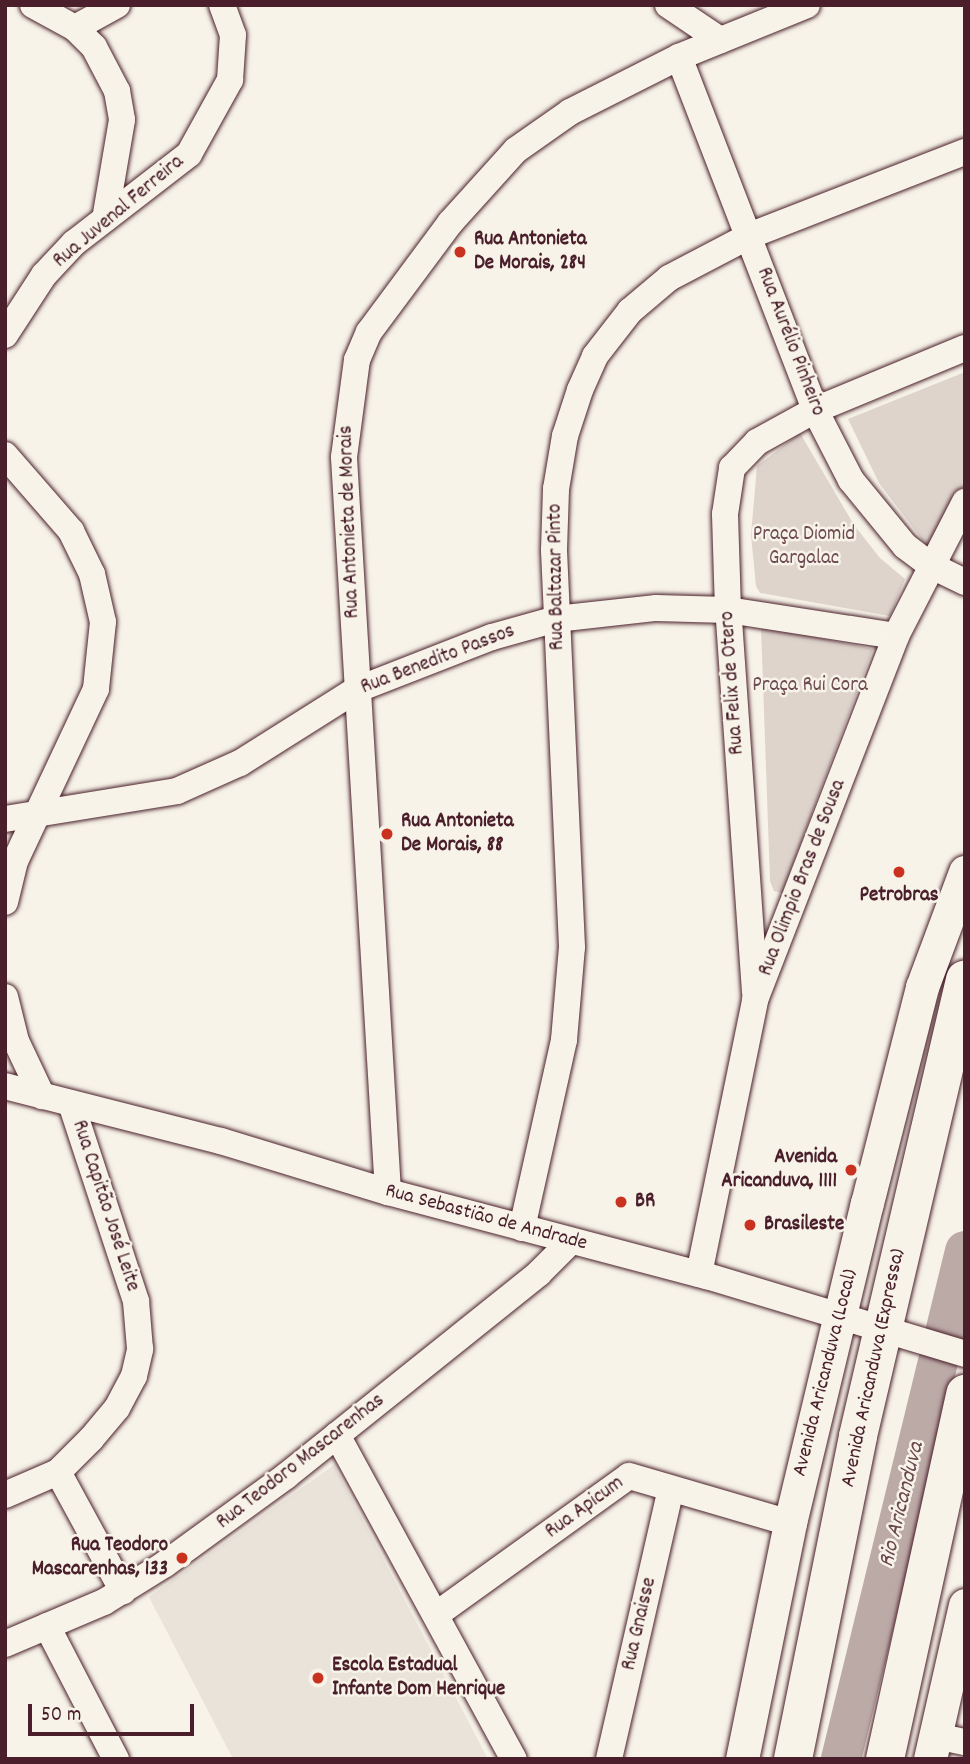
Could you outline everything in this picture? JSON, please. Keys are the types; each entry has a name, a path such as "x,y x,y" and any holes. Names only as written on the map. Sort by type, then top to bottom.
{"highway":[{"name":"Avenida Aricanduva (Expressa)","path":"793,1759 892,1334 965,979"},
{"path":"885,1759 965,1394"}],"main road":[{"name":"Avenida Aricanduva (Local)","path":"742,1759 790,1523 922,987 965,872"},
{"path":"943,1745 965,1605"}],"street":[{"path":"33,5 75,28 108,67 122,120 105,219"},
{"path":"75,28 117,5"},
{"name":"Rua Juvenal Ferreira","path":"5,335 44,275 105,219 174,169 221,103 234,55 233,35 222,5"},
{"path":"668,5 720,40"},
{"name":"Rua Antonieta de Morais","path":"388,1192 344,457 350,392 369,332 450,223 516,150 570,112 679,57 807,5"},
{"name":"Rua Aurélio Pinheiro","path":"679,57 815,410 851,480 888,529 930,565 965,582"},
{"name":"Rua Baltazar Pinto","path":"522,1228 564,1040 572,947 556,619 556,489 565,436 595,356 630,311 669,278 749,236 965,152"},
{"path":"815,410 965,348"},
{"name":"Rua Felix de Otero","path":"755,1000 728,610 725,514 732,468 757,442 815,410"},
{"path":"5,454 62,517 101,599 96,689 39,816 15,862 5,902"},
{"name":"Rua Olimpio Bras de Sousa","path":"699,1274 755,1000 897,636 930,565 965,502"},
{"name":"Rua Benedito Passos","path":"5,819 39,816 177,791 240,764 356,690 492,637 556,619 656,608 728,610 897,636"},
{"path":"5,997 16,1041 42,1096"},
{"name":"Rua Sebastião de Andrade","path":"5,1086 72,1106 221,1141 388,1192 699,1274 840,1319 958,1352"},
{"name":"Rua Capitão José Leite","path":"5,1495 58,1472 117,1408 134,1376 140,1349 136,1301 72,1106"},
{"name":"Rua Teodoro Mascarenhas","path":"5,1644 123,1591 229,1518 539,1273 570,1242"},
{"path":"337,1435 514,1759"},
{"path":"58,1472 123,1591"},
{"name":"Rua Apicum","path":"437,1614 629,1476 790,1523"},
{"name":"Rua Gnaisse","path":"609,1759 671,1489"},
{"path":"47,1626 116,1759"}],"shaded area":[{"name":"Escola Estadual Infante Dom Henrique","path":"334,1465 488,1759 233,1759 149,1597"}],"green space":[{"name":"Praça Diomid Gargalac","path":"965,372 965,488 930,550 879,483 848,419"},
{"name":"Praça Diomid Gargalac","path":"800,433 854,525 880,558 905,579 890,616 760,593 756,586 751,535 757,466"},
{"name":"Praça Rui Cora","path":"761,626 873,649 782,893 774,891 770,881"}],"waterway":[{"name":"Rio Aricanduva","path":"841,1759 965,1251"}],"place":[{"name":"Rua Antonieta De Morais, 284","path":"460,252"},
{"name":"Rua Antonieta De Morais, 88","path":"387,834"},
{"name":"Petrobras","path":"899,872"},
{"name":"Avenida Aricanduva, 1111","path":"851,1170"},
{"name":"BR","path":"621,1202"},
{"name":"Brasileste","path":"750,1225"},
{"name":"Rua Teodoro Mascarenhas, 133","path":"182,1558"},
{"name":"Escola Estadual Infante Dom Henrique","path":"318,1678"}]}
